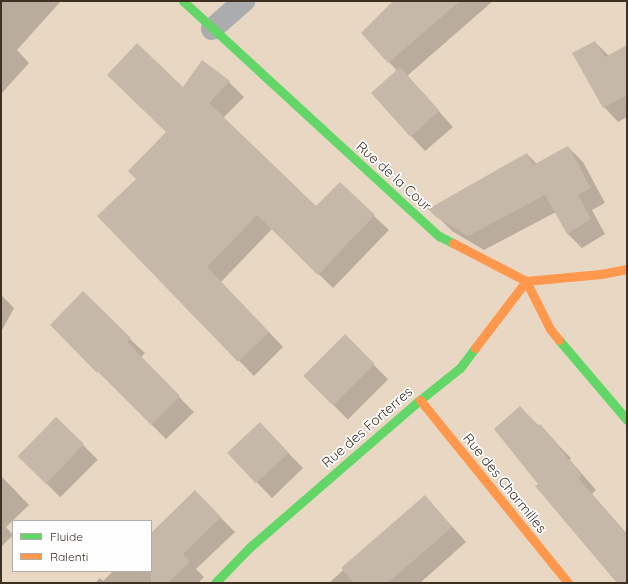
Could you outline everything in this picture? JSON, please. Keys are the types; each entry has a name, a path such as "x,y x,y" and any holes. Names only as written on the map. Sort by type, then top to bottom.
{"street":[{"name":"Rue de la Cour","path":"183,1 439,236 526,281"},
{"path":"212,29 244,1"},
{"path":"627,269 601,274 526,281 550,329 627,420"},
{"name":"Rue des Forterres","path":"215,583 250,547 420,400 460,368 526,281"},
{"name":"Rue des Charmilles","path":"420,400 568,583"}],"building":[{"path":"393,1 460,1 388,63 361,33"},
{"path":"595,41 605,57 627,45 627,95 603,108 572,53"},
{"path":"137,43 183,87 202,60 230,81 209,103 316,206 340,182 375,215 318,275 257,215 207,267 269,332 238,362 97,216 136,179 128,171 166,132 107,75"},
{"path":"400,67 439,111 410,137 371,93"},
{"path":"568,146 591,188 578,195 591,219 567,234 545,195 468,236 436,217 428,209 527,153 533,165"},
{"path":"83,291 131,338 127,342 180,396 151,425 50,325"},
{"path":"345,334 375,364 333,405 303,376"},
{"path":"520,406 538,426 540,424 557,443 556,444 582,475 578,478 627,535 627,583 617,583 535,486 538,484 494,429"},
{"path":"56,417 84,444 46,484 18,457"},
{"path":"260,422 289,453 256,483 227,453"},
{"path":"195,490 221,517 183,554 190,562 168,583 151,583 152,532"},
{"path":"425,495 452,527 388,583 354,583 341,568"}],"traffic: fast":[{"path":"183,1 439,236 453,243"},
{"path":"559,340 627,420"},
{"path":"215,583 250,547 420,400 460,368 475,348"}],"traffic: slow":[{"path":"453,243 526,281 601,274 627,269"},
{"path":"475,348 526,281 550,329 559,340"},
{"path":"420,400 568,583"}]}
